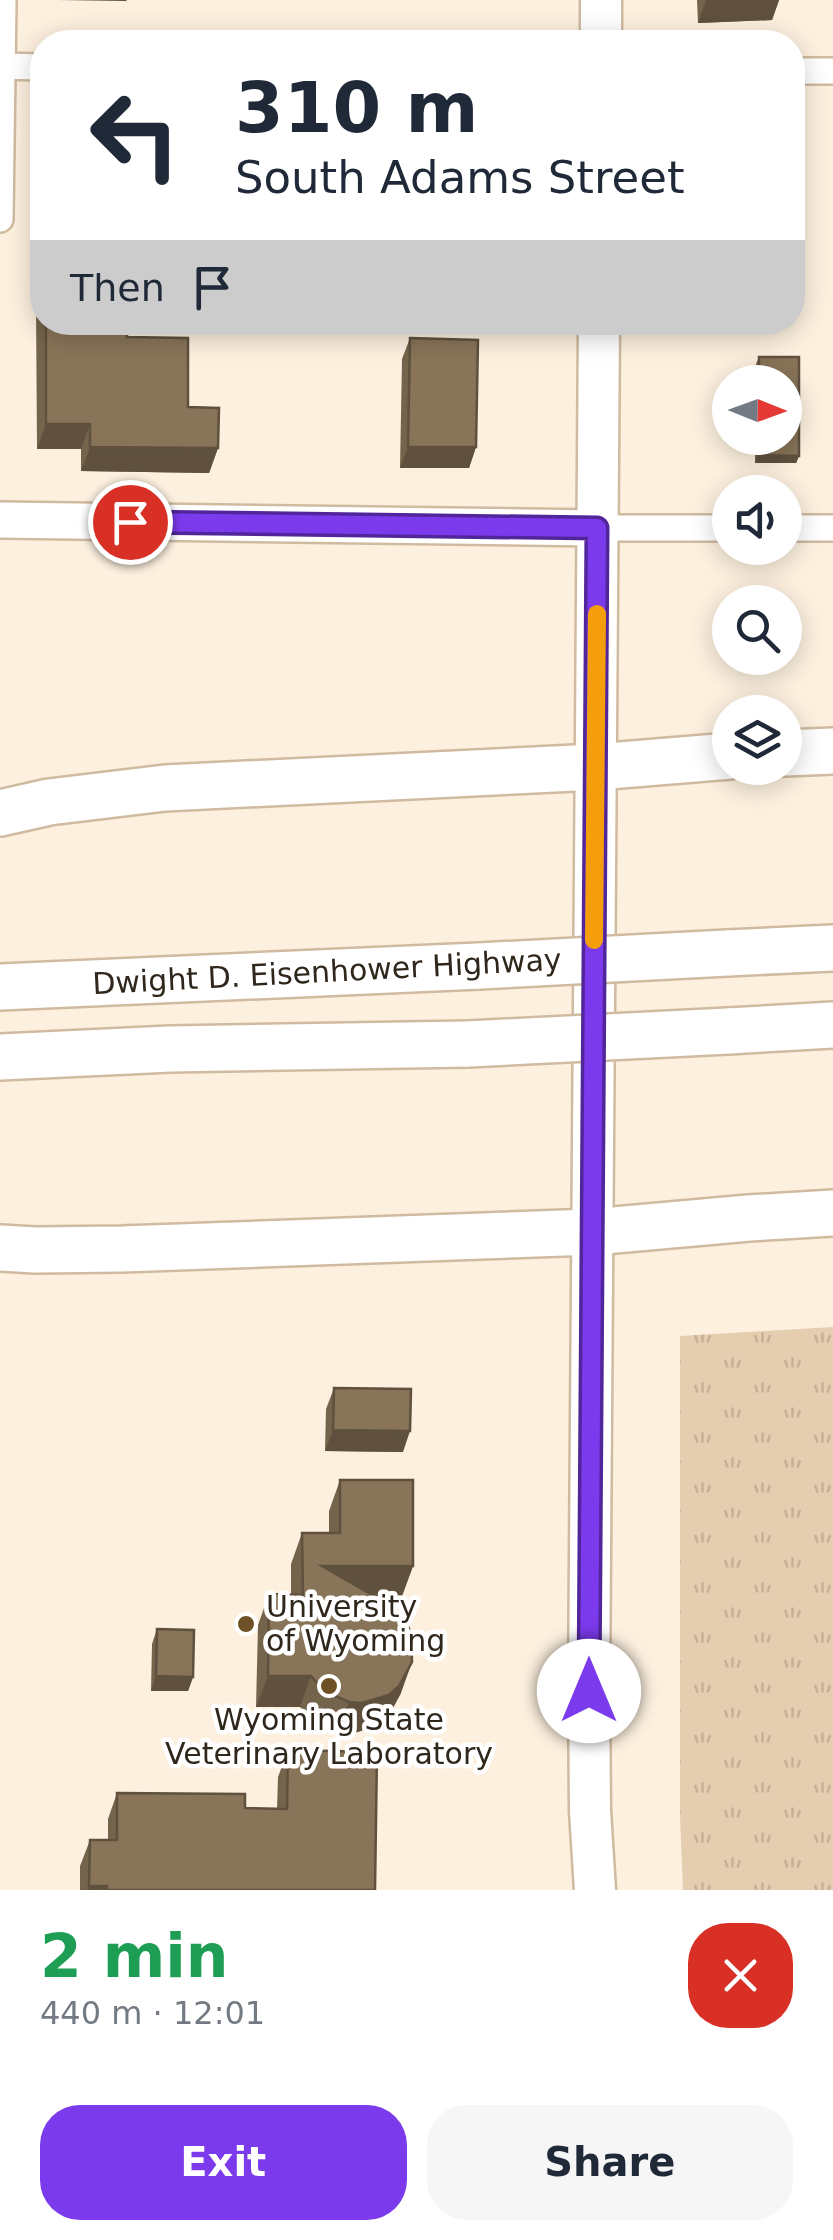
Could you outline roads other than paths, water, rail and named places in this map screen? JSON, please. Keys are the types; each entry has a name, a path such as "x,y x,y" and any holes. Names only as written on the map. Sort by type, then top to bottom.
{"highway":[{"path":"802,752 833,751"},
{"path":"0,814 49,802 166,788 596,767 712,757"},
{"name":"Dwight D. Eisenhower Highway","path":"0,987 833,948"},
{"path":"0,1057 170,1049 468,1044 833,1026"},
{"path":"0,1248 142,1248 592,1232 833,1213"}],"main road":[{"path":"601,0 601,30"},
{"path":"595,1890 589,1691 599,335"}],"street":[{"path":"0,219 3,0"},
{"path":"2,66 30,66"},
{"path":"805,70 833,71"},
{"path":"0,520 712,528"},
{"path":"802,528 833,528"}],"place":[{"name":"University of Wyoming","path":"246,1624"},
{"name":"Wyoming State Veterinary Laboratory","path":"329,1686"}]}
